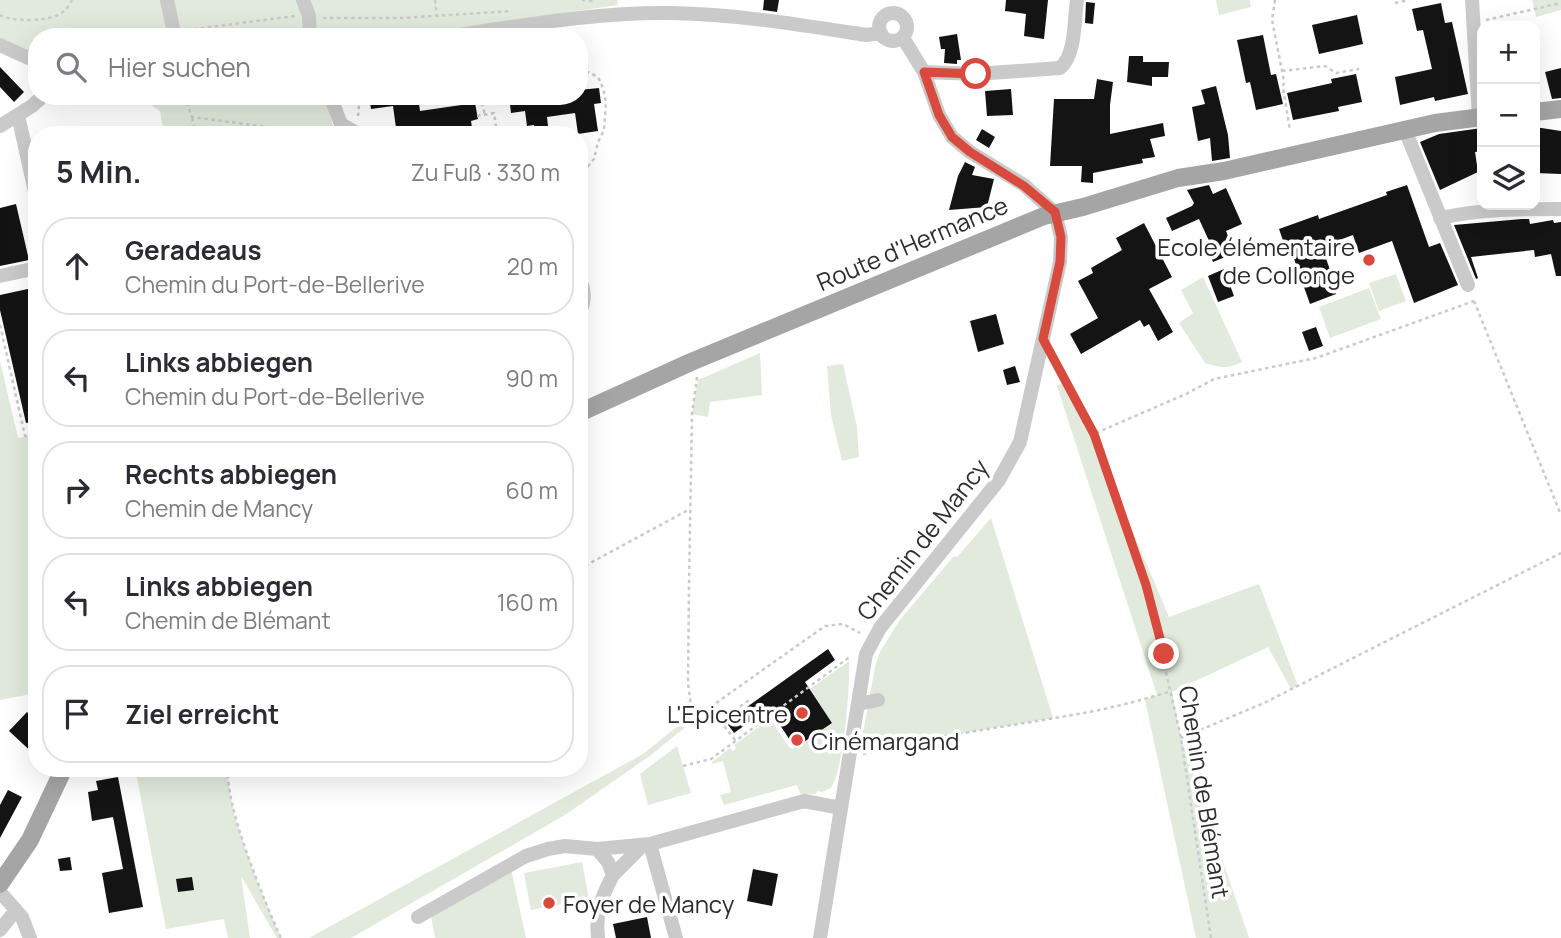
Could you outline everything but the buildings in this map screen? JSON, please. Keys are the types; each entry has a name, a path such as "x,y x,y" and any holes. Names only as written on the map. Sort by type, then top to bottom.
{"main road":[{"path":"1540,111 1561,109"},
{"name":"Route d'Hermance","path":"588,409 691,362 1055,212 1083,207 1178,178 1224,171 1405,130 1477,118"},
{"path":"0,884 30,840 60,777"}],"street":[{"path":"167,0 173,28"},
{"path":"303,0 309,16 310,28"},
{"path":"924,72 976,74 1060,68 1065,64 1069,52 1077,0"},
{"path":"1472,0 1478,84"},
{"path":"891,6 907,22 907,31 903,38 890,41 881,33 881,21 891,6"},
{"path":"509,28 589,17 669,13 760,20 866,35 881,33"},
{"path":"903,38 924,72 939,115 952,137 970,152 1024,186 1055,212"},
{"path":"0,45 28,58"},
{"path":"0,126 33,105"},
{"path":"334,105 341,124 345,126"},
{"path":"18,115 28,160"},
{"path":"1405,130 1468,285"},
{"path":"1440,218 1474,211 1561,209"},
{"name":"Chemin de Mancy","path":"820,938 866,654 880,628 999,480 1020,442 1060,262 1061,237 1055,212"},
{"path":"0,276 28,270"},
{"path":"858,704 878,700"},
{"path":"418,917 526,856 555,847 597,849 646,844 791,803 811,801 841,808"},
{"path":"598,937 597,910 601,897 613,875 646,844"},
{"path":"646,844 676,938"},
{"path":"597,849 608,862 613,875"},
{"path":"0,892 22,917 30,938"},
{"path":"0,930 16,910"}],"path":[{"path":"0,15 13,20 50,18 67,9 72,0"},
{"path":"435,0 437,16"},
{"path":"582,0 598,1"},
{"path":"1275,0 1272,20 1290,131"},
{"path":"1395,3 1409,0"},
{"path":"1474,22 1561,3"},
{"path":"212,28 309,16 377,18 519,10"},
{"path":"1282,71 1325,66 1336,73 1359,69"},
{"path":"588,72 598,77 606,102 604,130 594,159 588,166"},
{"path":"187,105 194,126"},
{"path":"359,126 360,105"},
{"path":"482,105 485,115"},
{"path":"477,116 494,113 496,126"},
{"path":"191,117 259,126"},
{"path":"1468,285 1561,515"},
{"path":"1094,434 1214,379 1316,358 1474,301"},
{"path":"0,325 25,436 28,436"},
{"name":"Chemin de Blémant","path":"1043,339 1094,434 1146,585 1181,738 1211,938"},
{"path":"695,396 690,509 689,701 694,708 709,708 818,629 833,624 850,626"},
{"path":"588,564 690,509"},
{"path":"1181,738 1264,703 1561,553"},
{"path":"683,766 711,759 858,651 866,654"},
{"path":"848,757 920,740 1088,712 1145,700 1171,691"},
{"path":"736,741 720,721 749,700"},
{"path":"228,777 232,807 281,938"}],"shaded area":[{"path":"0,0 617,0 618,5 459,28 28,28 28,51 0,38"},
{"path":"1216,0 1250,0 1251,7 1219,15"},
{"path":"1532,0 1561,0 1561,10 1536,17"},
{"path":"151,105 328,105 333,126 162,126 160,111"},
{"path":"1396,274 1406,301 1379,311 1369,283"},
{"path":"1203,277 1242,362 1232,366 1205,363 1179,323 1193,313 1181,290"},
{"path":"1369,288 1381,319 1330,338 1319,307"},
{"path":"760,353 762,395 710,402 708,417 692,414 698,380"},
{"path":"0,361 18,438 28,436 28,695 0,700"},
{"path":"843,364 857,427 859,457 842,461 831,415 827,366"},
{"path":"1066,380 1094,434 1169,617 1259,584 1298,686 1291,689 1268,647 1172,692 1181,738 1249,938 1196,938 1145,700 1157,695 1057,386"},
{"path":"991,518 1053,718 920,740 877,750 878,744 860,749 880,652 899,621 953,557 958,556"},
{"path":"849,661 843,746 831,788 817,791 816,794 801,795 797,785 724,805 720,795 731,792 723,761 712,762 730,748 733,751 736,748 734,745 770,719 793,749 832,723 810,689"},
{"path":"689,701 695,708 709,708 651,755 565,815 351,938 309,938 643,754 684,721 684,703"},
{"path":"677,746 691,793 648,805 640,774"},
{"path":"137,777 229,777 238,827 281,938 277,938 241,876 250,938 228,938 224,919 166,929"},
{"path":"582,862 589,899 531,910 524,873"},
{"path":"511,869 526,938 435,938 431,916"}],"place":[{"name":"Ecole élémentaire de Collonge","path":"1369,260"},
{"name":"L'Epicentre","path":"802,713"},
{"name":"Cinémargand","path":"797,740"},
{"name":"Foyer de Mancy","path":"549,903"}],"route":[{"path":"976,74 924,72 939,115 952,137 970,152 1035,194 1055,212 1061,237 1060,262 1043,339 1094,434 1119,499 1164,654"}]}
